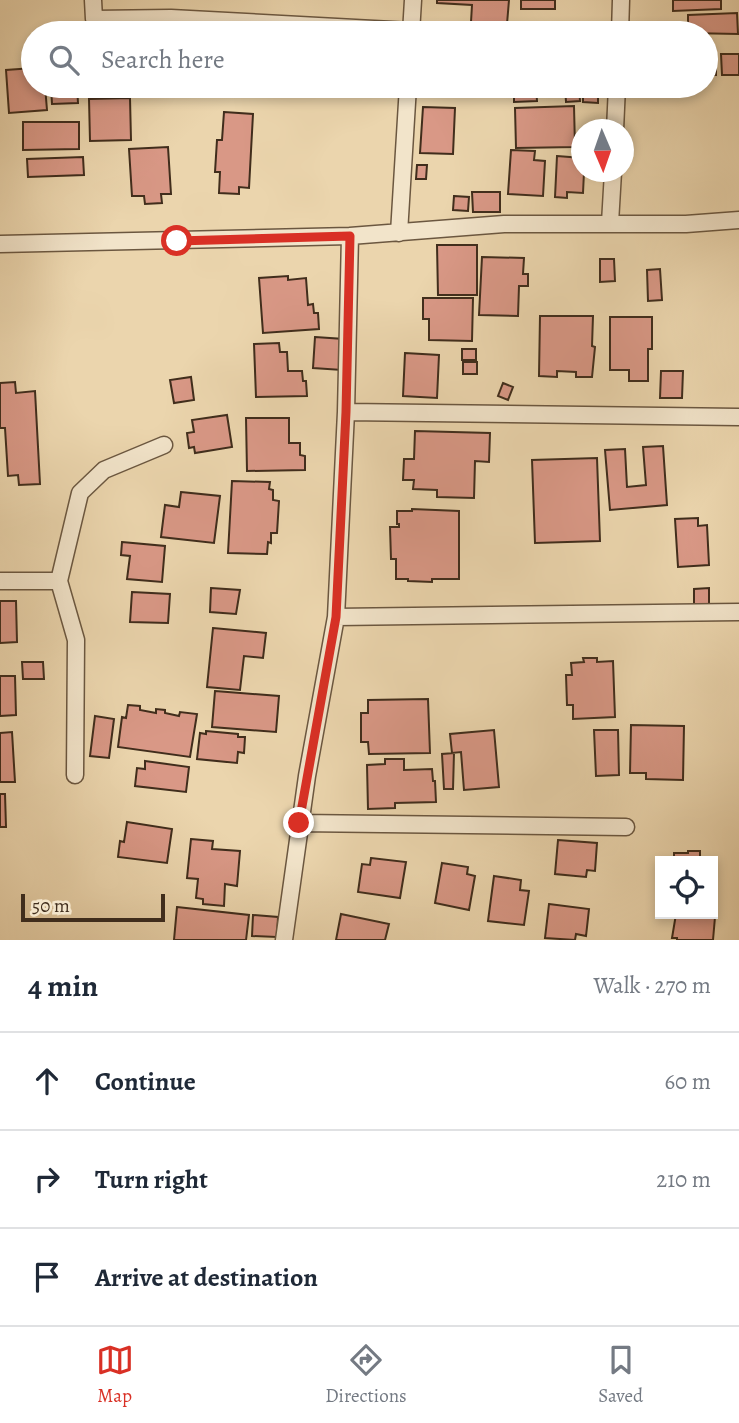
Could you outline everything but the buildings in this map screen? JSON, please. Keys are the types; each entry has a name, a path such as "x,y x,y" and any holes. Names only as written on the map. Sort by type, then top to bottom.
{"street":[{"path":"93,0 94,19 171,18 222,21"},
{"path":"412,21 413,0"},
{"path":"620,21 621,0"},
{"path":"399,233 407,98"},
{"path":"616,98 616,119"},
{"path":"610,223 612,182"},
{"path":"0,244 350,236 504,224 686,224 739,220"},
{"path":"284,940 299,823 336,617 346,412 350,236"},
{"path":"346,412 739,417"},
{"path":"75,775 76,640 59,581 80,493 104,470 164,445"},
{"path":"0,581 59,581"},
{"path":"336,617 739,612"},
{"path":"299,823 626,827"}],"route":[{"path":"177,241 350,236 346,412 336,617 299,823"}]}
